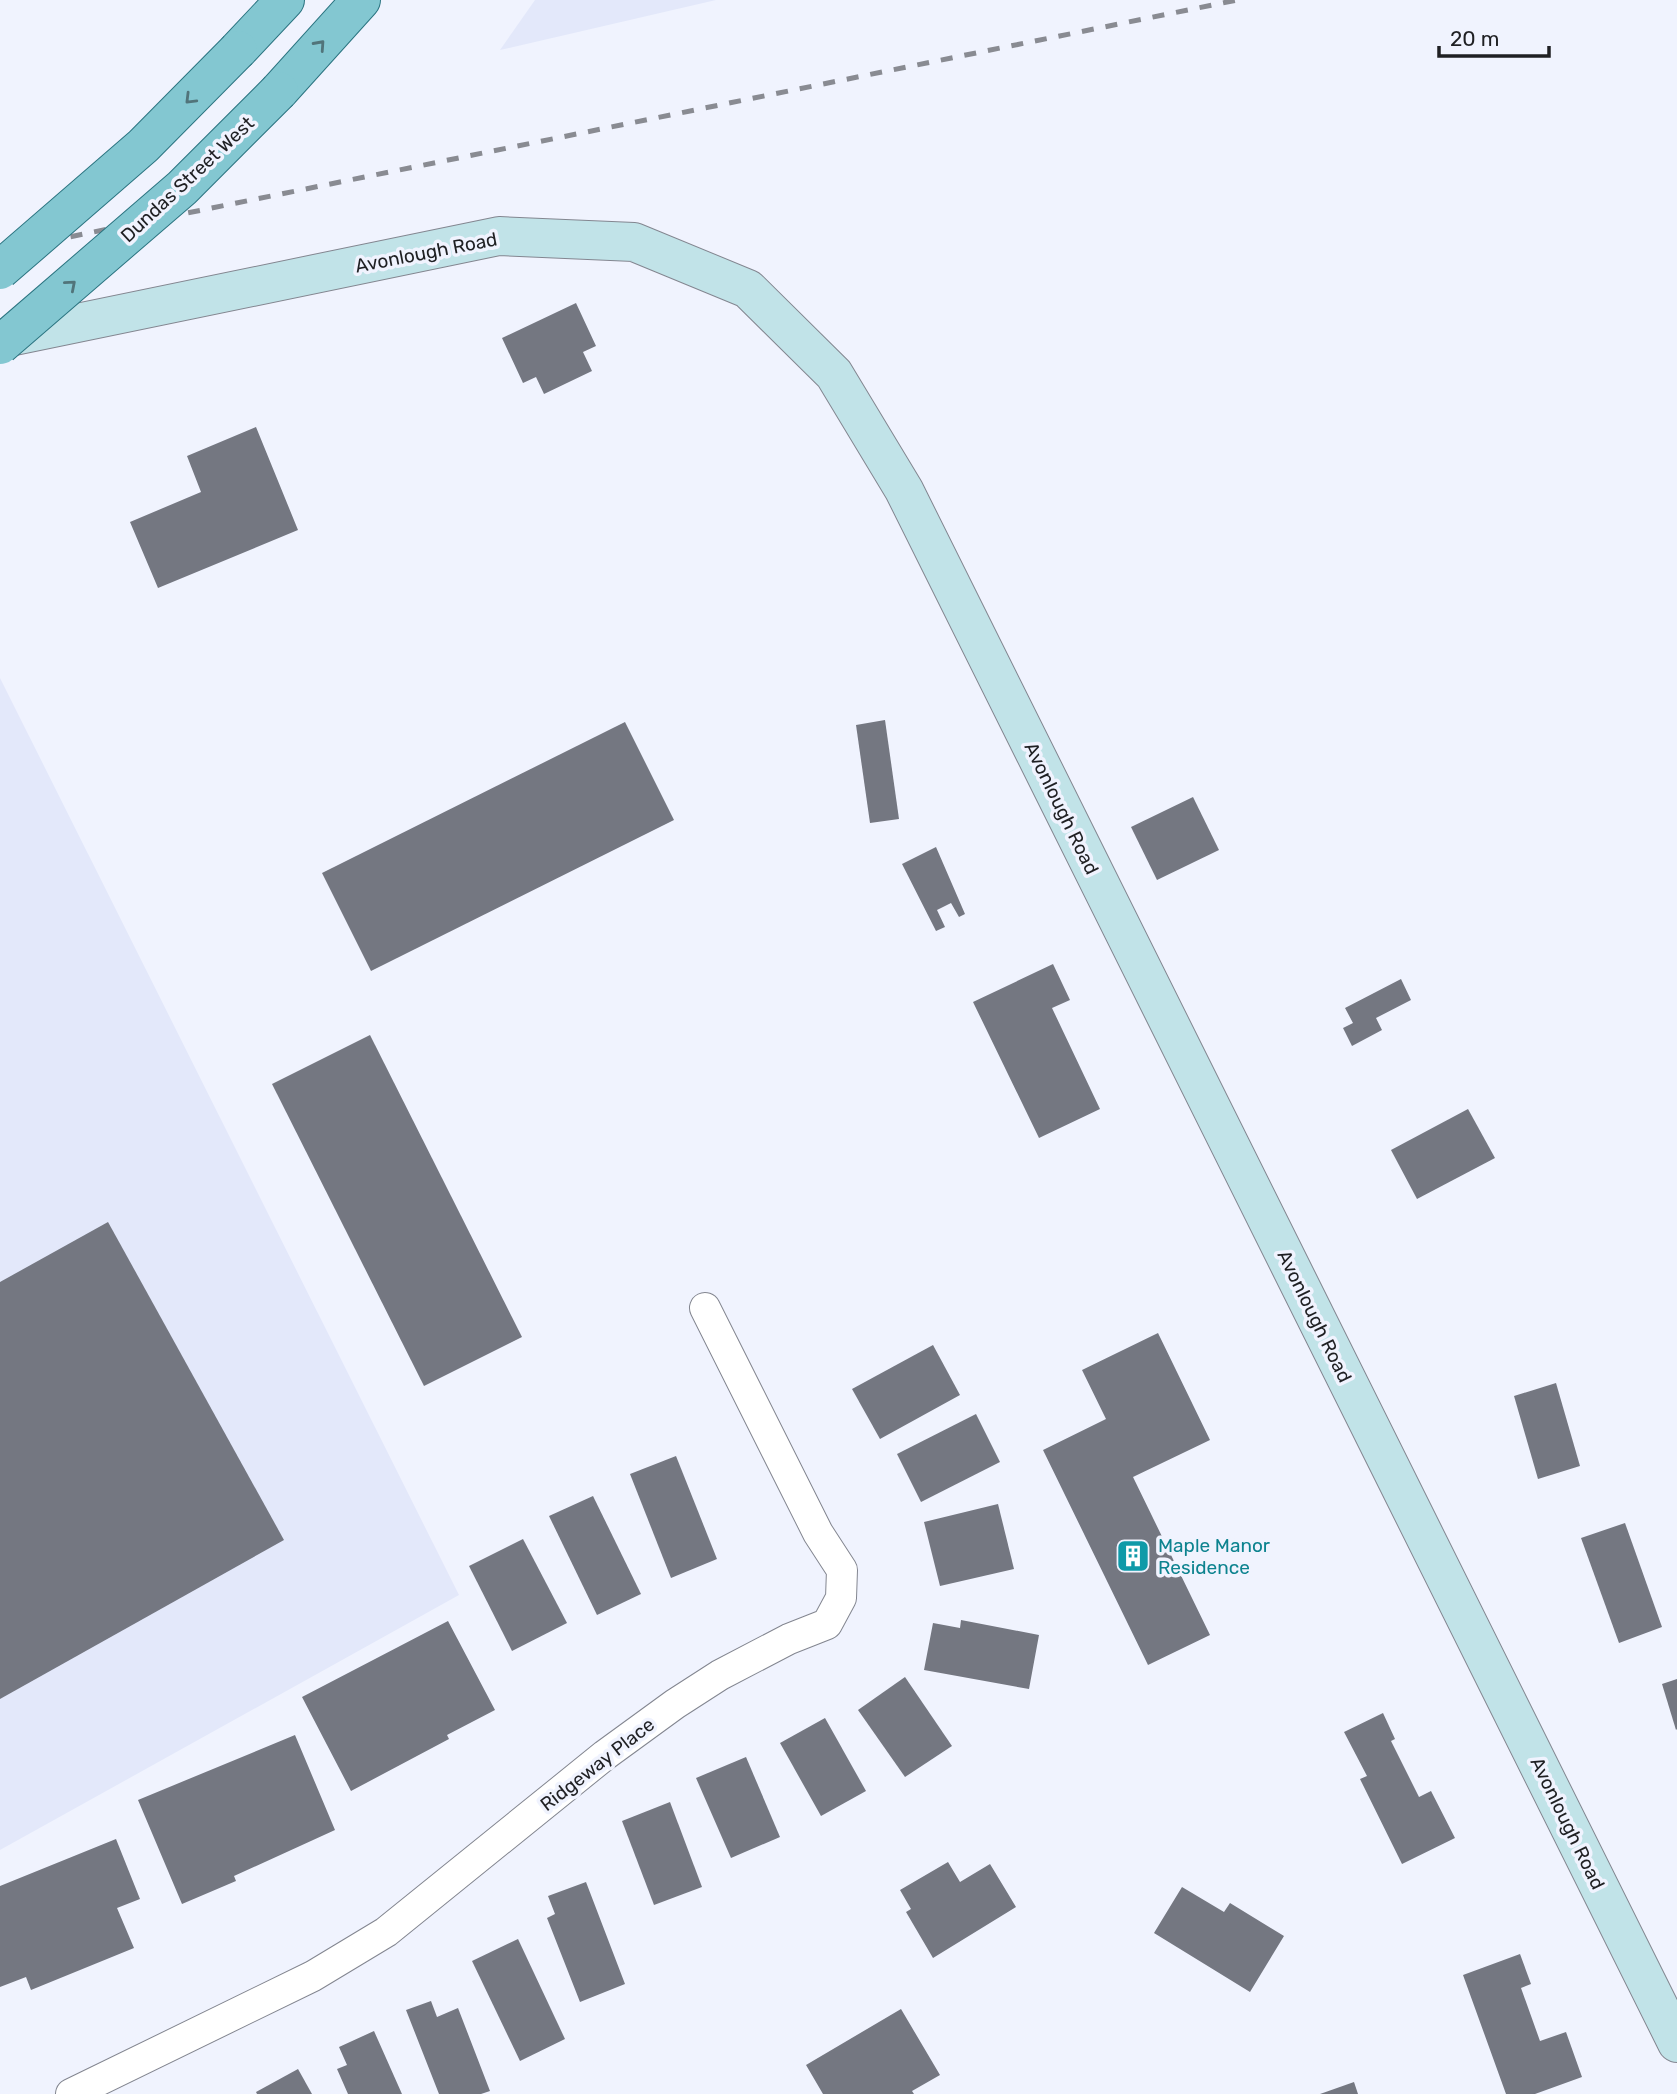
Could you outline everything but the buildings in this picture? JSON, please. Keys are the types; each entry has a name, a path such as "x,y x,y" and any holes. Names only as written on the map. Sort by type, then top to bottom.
{"main road":[{"path":"0,270 143,146 285,0"},
{"name":"Dundas Street West","path":"0,345 182,188 279,91 361,0"}],"street":[{"name":"Avonlough Road","path":"0,339 499,236 634,242 747,289 834,374 904,490 1677,2043"},
{"name":"Ridgeway Place","path":"71,2094 313,1976 386,1932 606,1755 675,1704 720,1675 778,1645 827,1624 841,1598 842,1570 818,1533 705,1308"}],"shaded area":[{"path":"535,0 716,0 500,50"},
{"path":"0,678 459,1595 0,1850"}],"railway":[{"path":"0,251 1237,0"}],"place":[{"name":"Maple Manor Residence","path":"1133,1556"}]}
